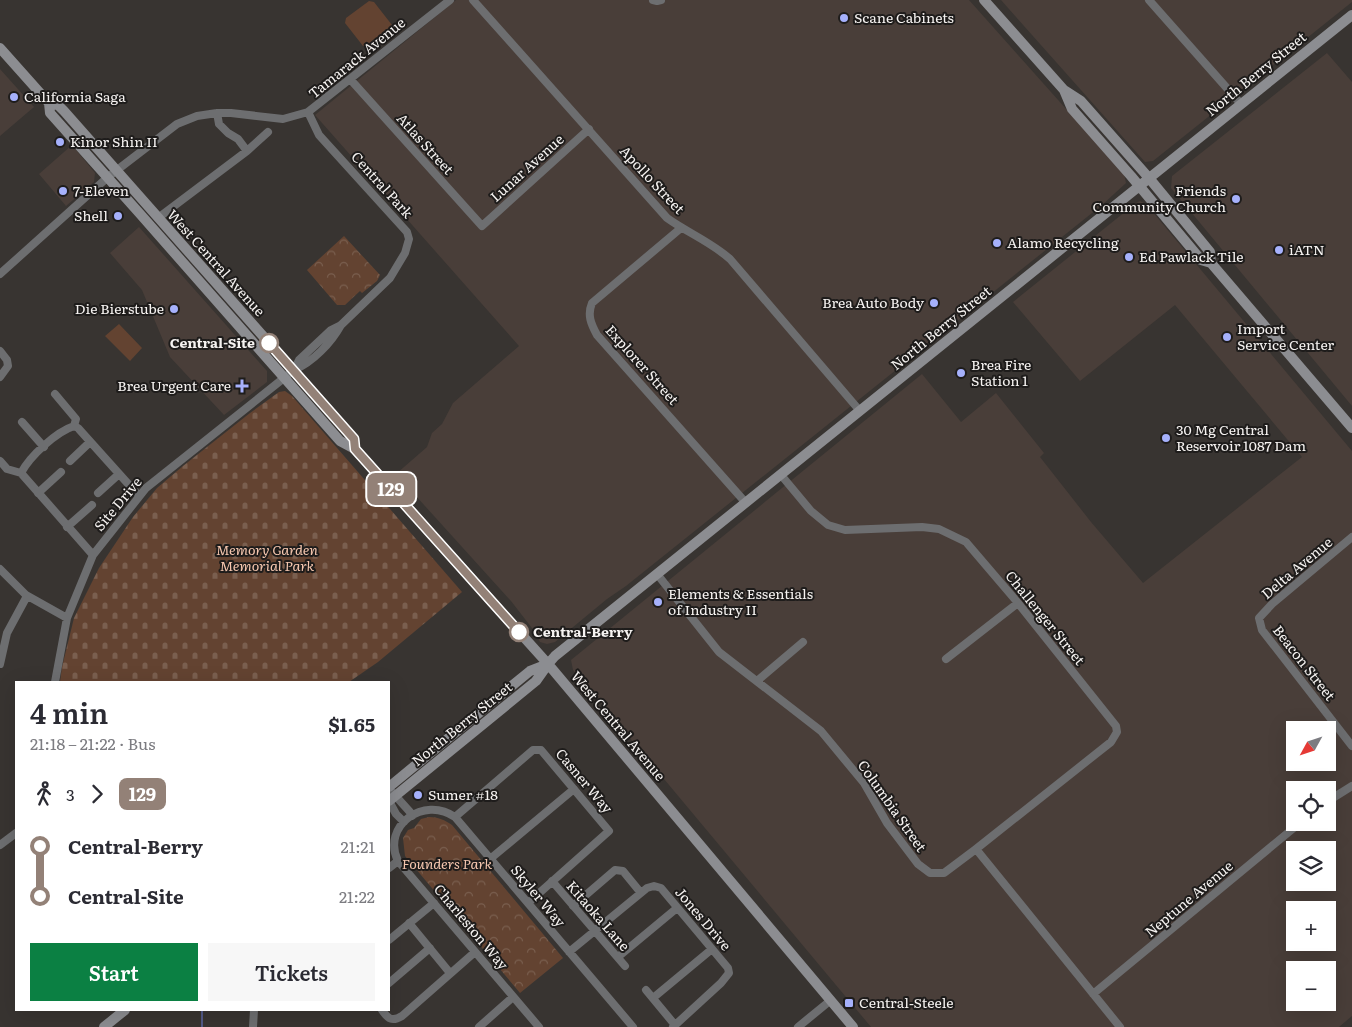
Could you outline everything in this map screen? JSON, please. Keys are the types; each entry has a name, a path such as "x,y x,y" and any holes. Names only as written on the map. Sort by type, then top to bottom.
{"main road":[{"path":"984,0 1064,90 1082,101 1149,178 1210,252 1212,263 1352,428"},
{"name":"North Berry Street","path":"390,795 530,671 548,664 746,502 1352,15"},
{"name":"West Central Avenue","path":"0,48 49,103 58,105 112,174 284,379 340,441 355,449 548,664 853,1027"},
{"path":"1064,90 1072,109 1140,186 1201,260 1212,263"},
{"name":"West Central Avenue","path":"112,174 158,218 294,370 354,439 355,449"},
{"path":"104,1027 124,1011"}],"street":[{"name":"Tamarack Avenue","path":"3,271 112,174 177,124 197,116 216,113 283,119 308,112 450,0"},
{"name":"Apollo Street","path":"473,0 667,218 717,248 730,259 860,411"},
{"path":"1149,0 1241,104"},
{"name":"Atlas Street","path":"350,79 482,226"},
{"name":"Central Park","path":"308,112 319,135 407,232 410,239 405,253 389,279"},
{"path":"216,113 219,124 238,139 247,150"},
{"name":"Lunar Avenue","path":"482,226 589,129"},
{"path":"158,218 268,132"},
{"name":"Explorer Street","path":"681,228 592,303 589,314 591,325 597,335 746,502"},
{"path":"0,262 3,271"},
{"name":"Site Drive","path":"55,681 67,618 93,555 139,496 169,469 294,370 304,366 335,336 341,325 389,279"},
{"path":"0,351 7,360 8,366 0,377"},
{"path":"55,394 76,419 74,426"},
{"path":"22,422 44,447"},
{"path":"21,473 27,462 64,429 74,426 78,428 139,496"},
{"path":"70,461 90,442"},
{"path":"0,461 7,469 21,473 93,555"},
{"path":"38,493 61,472"},
{"path":"98,493 119,474"},
{"name":"Challenger Street","path":"781,475 811,511 828,525 845,530 922,527 939,529 966,542 1018,603 1113,722 1117,732 1111,742 976,849"},
{"path":"67,526 92,505"},
{"name":"Delta Avenue","path":"1259,618 1272,604 1352,538"},
{"path":"0,569 27,596 67,618"},
{"name":"Columbia Street","path":"657,574 719,652 821,731 864,783 887,823 918,864 926,871 936,874 944,873 976,849"},
{"path":"0,664 7,633 27,596"},
{"path":"946,659 1018,603"},
{"name":"Beacon Street","path":"1259,618 1262,630 1352,746"},
{"path":"757,681 803,642"},
{"name":"Casner Way","path":"455,817 533,750 541,750 609,831 552,881"},
{"path":"1336,796 1352,786"},
{"path":"490,859 574,789"},
{"path":"390,795 410,812 412,816"},
{"path":"390,795 396,814 404,822"},
{"path":"390,867 398,860 395,851 395,838 404,822 420,810 446,811 455,817"},
{"name":"Skyler Way","path":"455,817 633,1027"},
{"name":"Neptune Avenue","path":"1093,994 1290,831"},
{"path":"0,845 15,834"},
{"path":"976,849 1120,1027"},
{"name":"Charleston Way","path":"398,860 539,1027"},
{"path":"569,952 641,893 623,871 615,870 573,906"},
{"path":"528,903 552,881"},
{"name":"Kitaoka Lane","path":"552,881 625,966"},
{"name":"Jones Drive","path":"641,893 647,888 654,886 660,888 728,968 729,973 721,982 674,1026"},
{"path":"390,939 434,903"},
{"path":"618,957 677,908"},
{"path":"409,923 450,973"},
{"path":"390,982 430,948"},
{"path":"653,998 712,949"},
{"path":"383,1011 388,1018 393,1020 402,1016 475,952"},
{"path":"646,990 674,1026"},
{"path":"479,1027 513,997"},
{"path":"798,1027 831,1000"},
{"path":"252,1027 254,1011"}],"shaded area":[{"path":"456,0 969,0 1124,174 1126,183 1102,205 626,586 607,599 555,642 547,644 540,642 535,632 511,601 396,474 427,447 432,433 442,424 453,403 519,346 315,115"},
{"path":"1001,0 1352,0 1352,2 1153,161 1145,162"},
{"path":"1327,53 1352,82 1352,406 1171,188 1172,176"},
{"path":"0,69 34,107 0,136"},
{"path":"72,145 95,173 94,182 66,206 39,174"},
{"path":"1140,201 1146,204 1352,451 1352,1016 1339,1027 871,1027 573,670 571,660 922,374 961,422 996,393 1044,453 1040,457 1091,522 1143,583 1302,457 1175,305 1080,381 1013,302"},
{"path":"139,227 267,371 267,382 224,415 170,357 142,290 110,253"}],"green space":[{"path":"369,1 374,2 392,25 367,46 363,46 345,23 346,18"},
{"path":"344,236 380,275 377,281 362,293 360,291 345,305 337,305 307,270"},
{"path":"119,324 142,348 130,361 105,336"},
{"name":"Memory Garden Memorial Park","path":"285,391 292,396 462,592 378,662 350,681 60,681 74,618 99,568 133,517 157,488 279,392"},
{"name":"Founders Park","path":"429,817 441,819 452,825 563,958 520,993 405,856 403,838 408,830 414,828 421,819"}],"waterway":[{"path":"202,1011 202,1027"}],"bus line":[{"name":"129","path":"269,343 354,439 355,449 519,632"}],"place":[{"name":"Scane Cabinets","path":"844,18"},
{"name":"California Saga","path":"14,97"},
{"name":"Kinor Shin II","path":"60,142"},
{"name":"7-Eleven","path":"63,191"},
{"name":"Friends Community Church","path":"1236,199"},
{"name":"Shell","path":"118,216"},
{"name":"Alamo Recycling","path":"997,243"},
{"name":"iATN","path":"1279,250"},
{"name":"Ed Pawlack Tile","path":"1129,257"},
{"name":"Brea Auto Body","path":"934,303"},
{"name":"Die Bierstube","path":"174,309"},
{"name":"Import Service Center","path":"1227,337"},
{"name":"Central-Site","path":"269,343"},
{"name":"Brea Fire Station 1","path":"961,373"},
{"name":"Brea Urgent Care","path":"242,386"},
{"name":"30 Mg Central Reservoir 1087 Dam","path":"1166,438"},
{"name":"Elements & Essentials of Industry II","path":"658,602"},
{"name":"Central-Berry","path":"519,632"},
{"name":"Sumer #18","path":"418,795"},
{"name":"Central-Steele","path":"849,1003"}]}
